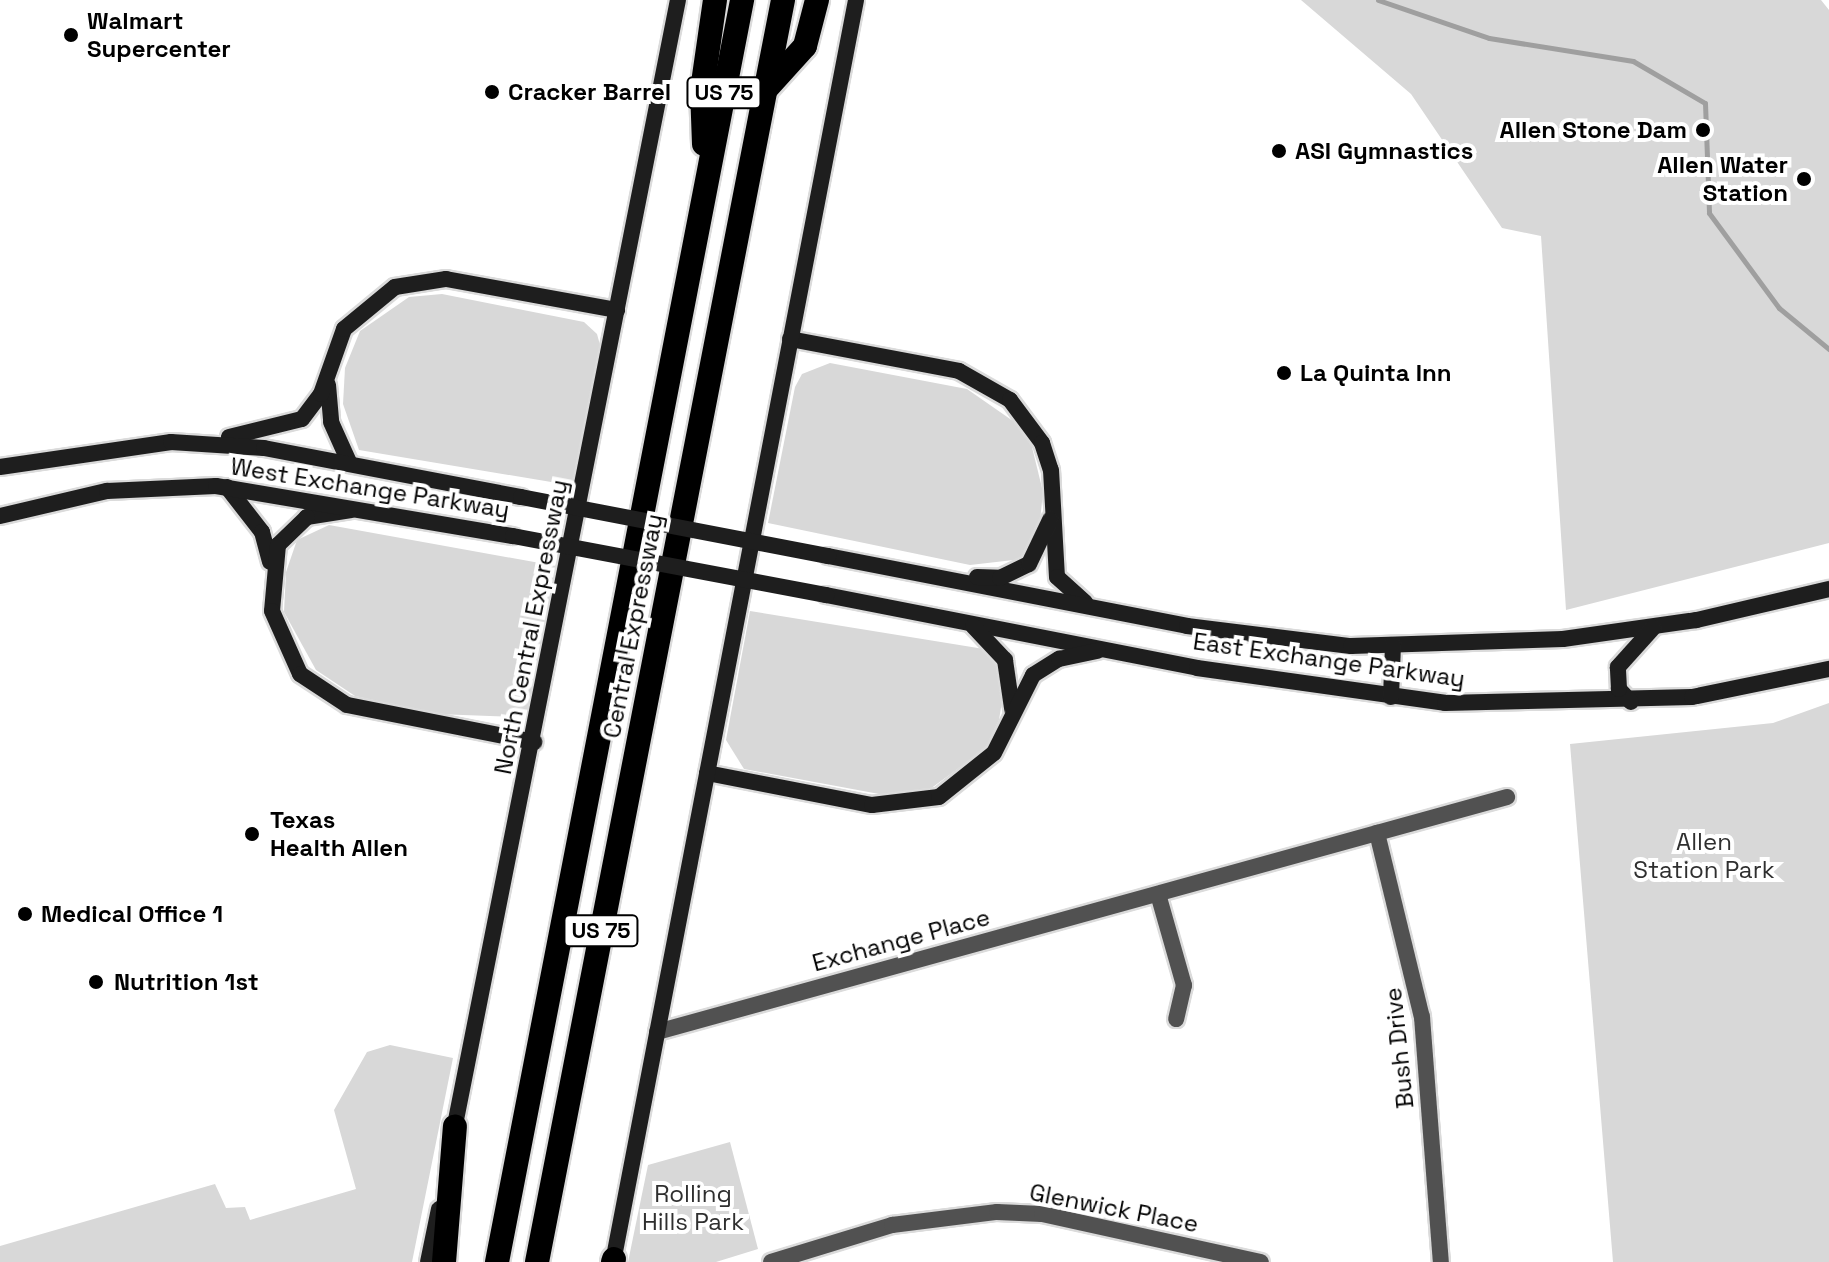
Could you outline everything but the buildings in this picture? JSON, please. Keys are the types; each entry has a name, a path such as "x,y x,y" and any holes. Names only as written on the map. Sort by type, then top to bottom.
{"highway":[{"path":"706,185 702,90 715,0"},
{"name":"Central Expressway","path":"497,1262 742,0"},
{"name":"Central Expressway","path":"537,1262 783,0"},
{"path":"766,89 805,46 817,0"},
{"path":"444,1262 455,1126"}],"main road":[{"name":"North Central Expressway","path":"428,1262 534,742 678,0"},
{"path":"613,1261 856,0"},
{"path":"171,442 287,428 312,409 357,312 421,279 617,310"},
{"path":"790,339 959,371 994,388 1042,443 1053,511 1057,577 1079,600 1117,614"},
{"path":"328,376 331,422 349,462"},
{"name":"West Exchange Parkway","path":"0,467 171,442 349,462 828,556"},
{"path":"227,487 262,532 271,568 272,611 286,654 327,694 391,716 534,742"},
{"name":"West Exchange Parkway","path":"0,516 107,491 227,487 370,509 826,595"},
{"path":"271,568 290,528 307,517 370,509"},
{"path":"951,578 1017,573 1037,553 1053,511"},
{"name":"East Exchange Parkway","path":"828,556 951,578 1117,614 1296,640 1393,645 1653,628 1748,610 1829,589"},
{"name":"East Exchange Parkway","path":"826,595 1108,649 1391,697 1500,705 1631,702 1770,683 1829,669"},
{"path":"970,624 1009,667 1012,713"},
{"path":"1631,702 1619,689 1618,667 1653,628"},
{"path":"1391,697 1393,645"},
{"path":"707,773 872,805 914,805 982,768 1012,713 1043,666 1108,649"}],"street":[{"name":"Exchange Place","path":"657,1032 1507,797"},
{"name":"Bush Drive","path":"1377,833 1421,1006 1441,1262"},
{"path":"1158,894 1184,985 1176,1019"},
{"name":"Glenwick Place","path":"781,1261 914,1221 997,1212 1042,1214 1261,1262"}],"green space":[{"path":"1301,0 1821,0 1829,10 1829,543 1566,610 1541,236 1502,228 1411,94"},
{"path":"442,294 584,322 597,334 603,356 575,486 359,450 343,404 345,368 360,331 409,297"},
{"path":"830,363 967,389 1013,421 1031,443 1043,492 1039,531 1023,559 970,565 768,523 795,387 802,374"},
{"path":"329,525 562,567 529,709 514,717 436,714 355,696 316,670 284,612 286,572 297,540"},
{"path":"750,611 984,649 1006,676 999,720 985,749 926,792 890,796 744,769 726,740"},
{"name":"Allen Station Park","path":"1829,703 1829,1262 1613,1262 1570,744 1773,723"},
{"path":"390,1045 453,1058 412,1262 0,1262 0,1246 215,1184 226,1208 245,1207 250,1220 356,1189 334,1110 367,1052"},
{"name":"Rolling Hills Park","path":"730,1142 758,1249 716,1262 628,1262 648,1165"}],"waterway":[{"path":"1378,0 1489,38 1633,61 1705,103 1709,213 1779,308 1829,349"}],"place":[{"name":"Walmart Supercenter","path":"71,35"},
{"name":"Cracker Barrel","path":"492,92"},
{"name":"Allen Stone Dam","path":"1703,130"},
{"name":"ASI Gymnastics","path":"1279,151"},
{"name":"Allen Water Station","path":"1804,179"},
{"name":"La Quinta Inn","path":"1284,373"},
{"name":"Texas Health Allen","path":"252,834"},
{"name":"Medical Office 1","path":"25,914"},
{"name":"Nutrition 1st","path":"96,982"}]}
